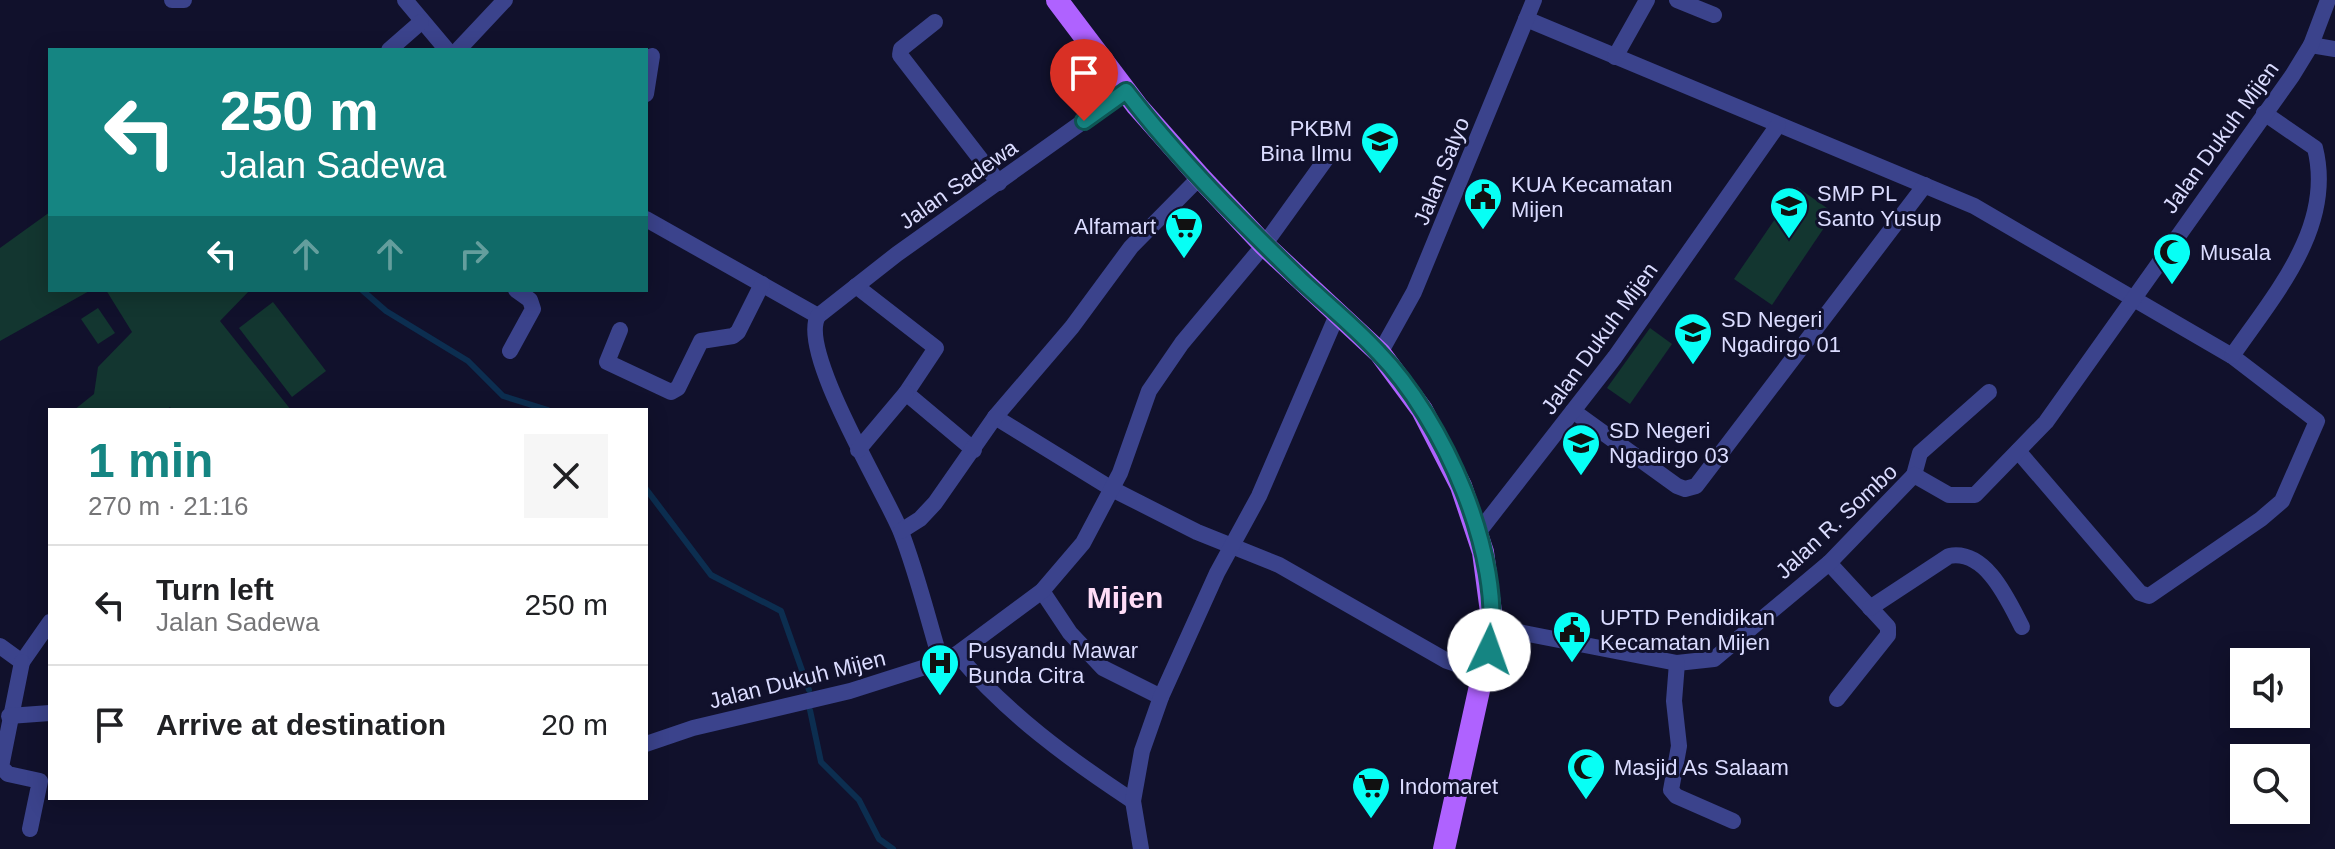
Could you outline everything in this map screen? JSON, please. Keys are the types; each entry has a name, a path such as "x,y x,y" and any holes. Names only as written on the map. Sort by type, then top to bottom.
{"main road":[{"path":"1057,0 1126,91 1200,177 1264,245 1380,353 1422,410 1446,453 1477,534 1493,627 1444,849"}],"street":[{"path":"172,0 184,0"},
{"path":"405,0 445,48"},
{"path":"460,48 505,0"},
{"name":"Jalan Salyo","path":"1380,353 1420,279 1534,0"},
{"path":"1615,57 1647,0"},
{"path":"1677,0 1714,15"},
{"name":"Jalan Dukuh Mijen","path":"2133,296 2311,45 2328,0"},
{"path":"1526,19 1974,206 2232,356 2314,415 2317,421 2315,432 2282,501 2261,519 2149,596 2140,593 2018,451"},
{"path":"391,48 421,22"},
{"path":"935,22 901,49 900,55 999,183"},
{"path":"2311,45 2335,49"},
{"path":"648,81 652,56"},
{"name":"Jalan Sadewa","path":"818,316 1126,91"},
{"path":"2232,356 2304,250 2320,176 2315,148 2264,113"},
{"name":"Jalan Dukuh Mijen","path":"1477,534 1615,357 1778,125"},
{"name":"Jalan Dukuh Mijen","path":"648,743 693,728 850,691 941,662 957,654 1042,591 1083,543 1112,489 1149,391 1182,343 1264,245 1326,159"},
{"path":"901,531 928,511 995,417 1072,327 1131,247 1200,177"},
{"path":"1573,411 1677,486 1685,489 1696,486 1925,185"},
{"path":"648,220 818,316 814,325 828,380 858,450 901,531 941,662"},
{"path":"620,330 607,362 671,392 678,388 701,341 733,336 738,332 762,284"},
{"path":"856,286 936,348 906,393 858,450"},
{"path":"510,351 533,309 530,300 519,292"},
{"name":"Jalan R. Sombo","path":"1493,627 1677,663 1714,659 1829,563 1914,475 1949,495 1975,495 2046,422 2133,296"},
{"path":"1141,849 1133,801 1142,751 1161,697 1217,573 1266,482 1337,315"},
{"path":"1914,475 1920,453 1989,392"},
{"path":"906,393 974,450"},
{"path":"995,417 1112,489 1197,532 1279,565 1447,661 1485,674"},
{"path":"1870,608 1949,556 1960,554 1969,556 2002,588 2022,627"},
{"path":"1829,563 1888,627 1888,635 1837,699"},
{"path":"1042,591 1070,633 1103,668 1161,697"},
{"path":"30,829 42,786 38,778 8,774 1,767 22,662 48,625"},
{"path":"0,646 22,662"},
{"path":"957,654 983,685 1019,717 1133,801"},
{"path":"1677,663 1674,701 1679,746 1671,790 1676,796 1733,821"},
{"path":"9,716 48,713"}],"green space":[{"path":"1797,187 1834,213 1772,305 1734,279"},
{"path":"48,213 48,292 87,292 0,341 0,248"},
{"path":"107,292 248,292 220,321 289,408 76,408 94,394 98,367 132,332"},
{"path":"273,302 326,371 292,397 239,328"},
{"path":"98,308 115,333 98,344 81,319"},
{"path":"1650,328 1672,344 1630,404 1607,388"}],"waterway":[{"path":"364,292 386,311 468,361 503,396 542,408"},
{"path":"648,492 711,575 781,611 809,690"},
{"path":"810,710 821,762 859,800 879,839 893,849"}],"place":[{"name":"PKBM Bina Ilmu","path":"1380,175"},
{"name":"KUA Kecamatan Mijen","path":"1483,231"},
{"name":"SMP PL Santo Yusup","path":"1789,240"},
{"name":"Alfamart","path":"1184,260"},
{"name":"Musala","path":"2172,286"},
{"name":"SD Negeri Ngadirgo 01","path":"1693,366"},
{"name":"SD Negeri Ngadirgo 03","path":"1581,477"},
{"name":"UPTD Pendidikan Kecamatan Mijen","path":"1572,664"},
{"name":"Pusyandu Mawar Bunda Citra","path":"940,697"},
{"name":"Masjid As Salaam","path":"1586,801"},
{"name":"Indomaret","path":"1371,820"}],"district":[{"name":"Mijen","path":"1125,598"}],"route":[{"path":"1084,121 1126,91 1264,245 1380,353 1422,410 1461,486 1483,552 1493,627 1489,650"}]}
